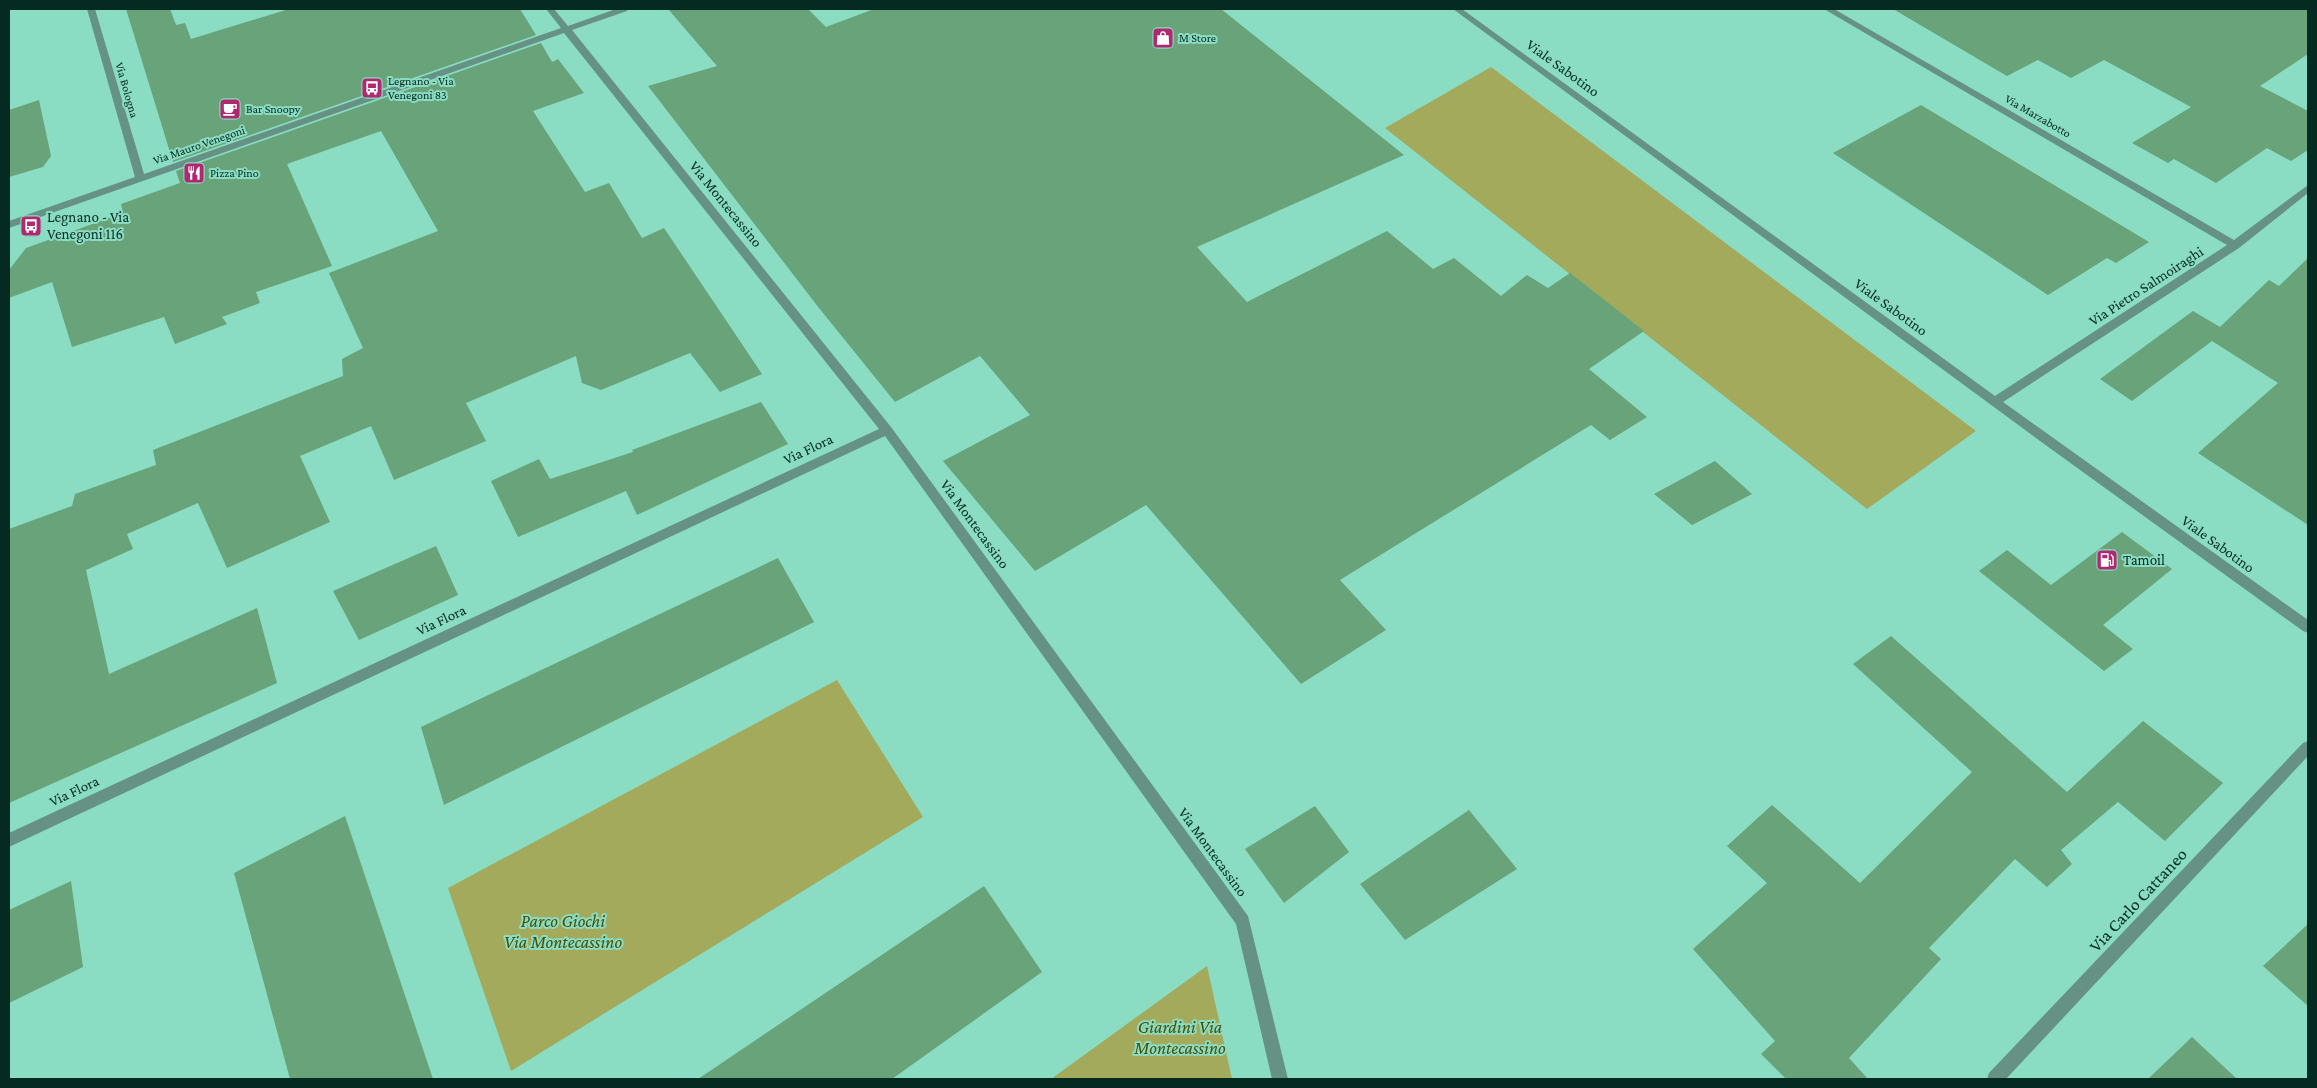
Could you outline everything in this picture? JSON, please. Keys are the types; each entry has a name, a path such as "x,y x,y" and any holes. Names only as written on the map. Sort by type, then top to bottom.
{"street":[{"name":"Via Bologna","path":"91,9 140,179"},
{"name":"Via Montecassino","path":"550,9 887,430 1244,921 1280,1079"},
{"name":"Via Mauro Venegoni","path":"9,225 624,9"},
{"name":"Viale Sabotino","path":"1456,9 1995,402 2308,627"},
{"name":"Via Marzabotto","path":"1828,9 2235,245"},
{"name":"Via Pietro Salmoiraghi","path":"1995,402 2235,245 2308,188"},
{"name":"Via Flora","path":"9,840 887,430"},
{"name":"Via Carlo Cattaneo","path":"1995,1079 2308,747"}],"green space":[{"path":"1491,67 1976,431 1867,509 1385,128"},
{"name":"Parco Giochi Via Montecassino","path":"837,680 923,817 511,1071 448,888"},
{"name":"Giardini Via Montecassino","path":"1207,966 1232,1079 1051,1079"}],"building":[{"path":"126,9 170,9 176,25 185,23 191,39 289,9 520,9 536,35 173,162"},
{"path":"668,9 808,9 826,27 874,9 1221,9 1404,155 1197,247 1247,302 1387,231 1433,269 1454,258 1501,296 1527,275 1548,288 1570,273 1644,331 1589,369 1647,417 1610,440 1591,425 1340,580 1386,630 1301,684 1146,505 1035,571 943,461 1030,415 980,356 895,402 819,308 648,86 717,66"},
{"path":"1893,9 2308,9 2308,54 2260,86 2308,111 2308,150 2291,161 2267,148 2216,183 2174,159 2168,163 2132,143 2191,107 2104,60 2071,78 2038,60 2007,76"},
{"path":"541,43 552,62 558,59 584,93 533,111 585,192 609,183 642,238 664,228 762,374 720,392 690,353 601,390 582,383 576,356 466,403 486,441 394,480 371,426 300,456 330,522 227,568 198,503 127,534 133,549 86,570 109,674 257,608 277,683 9,803 9,529 72,506 75,494 156,465 153,450 343,376 342,359 363,348 329,273 438,231 381,131 287,164 332,266 256,292 260,303 222,317 227,324 175,344 164,317 72,347 52,282 9,298 9,270 26,248 123,213 121,204 180,183 176,171"},
{"path":"39,100 51,156 43,167 9,177 9,110"},
{"path":"1921,105 2149,242 2116,263 2107,258 2048,295 1833,153"},
{"path":"2308,258 2308,525 2198,453 2278,383 2212,341 2132,401 2100,379 2193,311 2220,327 2269,280 2279,286"},
{"path":"761,402 788,444 637,515 626,491 518,537 491,481 539,459 550,479 633,452 632,450"},
{"path":"1715,461 1752,494 1692,525 1654,494"},
{"path":"2122,532 2172,569 2103,625 2133,649 2104,671 1979,571 2007,550 2051,585"},
{"path":"436,546 458,595 359,640 333,591"},
{"path":"778,558 814,622 444,805 421,727"},
{"path":"1891,636 2067,792 2143,721 2223,783 2165,841 2118,802 2061,850 2072,864 2047,887 2015,859 1929,948 1941,959 1849,1058 1868,1079 1786,1079 1761,1054 1775,1041 1693,949 1767,883 1727,846 1772,805 1860,883 1972,772 1853,664"},
{"path":"1315,806 1349,852 1284,903 1245,849"},
{"path":"1469,810 1517,869 1405,940 1360,884"},
{"path":"345,816 433,1079 290,1079 234,873"},
{"path":"71,881 83,967 9,1003 9,910"},
{"path":"984,886 1042,972 892,1079 698,1079"},
{"path":"2308,924 2308,1006 2263,966"},
{"path":"2192,1037 2237,1079 2148,1079"}],"place":[{"name":"M Store","path":"1163,38"},
{"name":"Legnano - Via Venegoni 83","path":"372,88"},
{"name":"Bar Snoopy","path":"230,109"},
{"name":"Pizza Pino","path":"194,173"},
{"name":"Legnano - Via Venegoni 116","path":"31,226"},
{"name":"Tamoil","path":"2107,560"}]}
